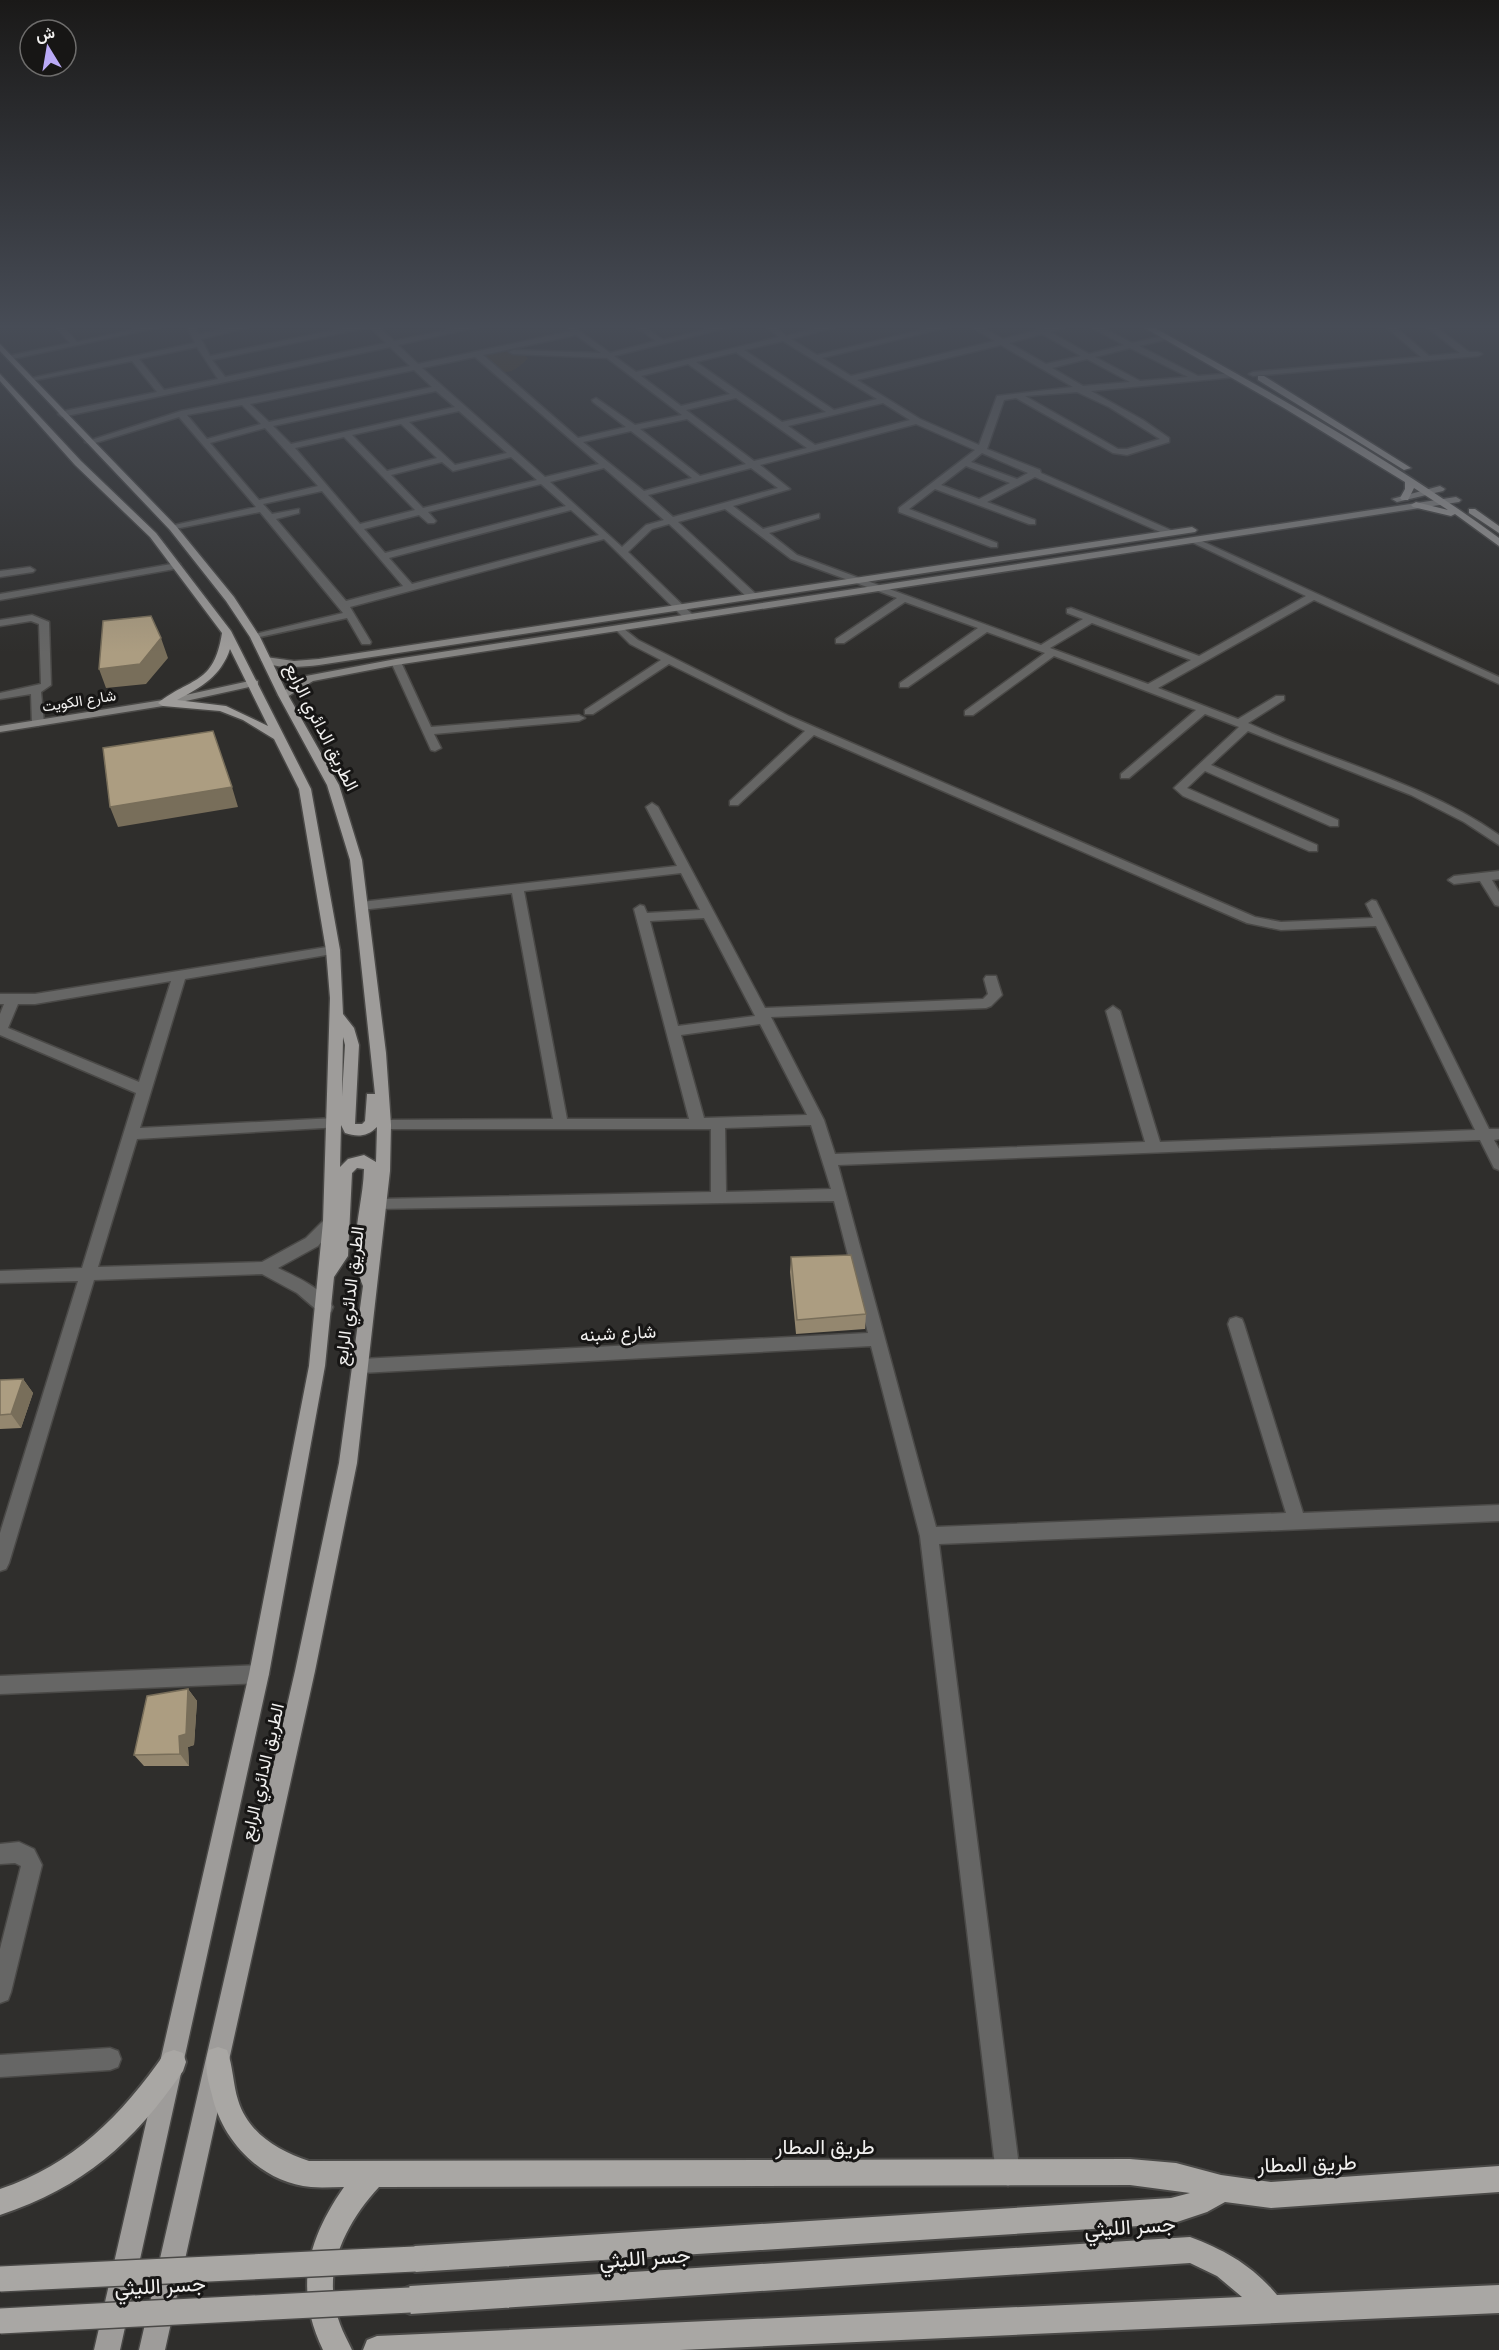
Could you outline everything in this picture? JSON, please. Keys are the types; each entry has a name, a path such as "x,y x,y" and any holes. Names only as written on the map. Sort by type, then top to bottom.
{"highway":[{"name":"طريق المطار","path":"218,2059 226,2106 236,2127 267,2159 287,2169 309,2174 371,2176 1154,2172 1221,2188 1271,2195 1499,2179"},
{"path":"0,2202 42,2186 74,2169 103,2147 130,2121 174,2062"},
{"path":"338,2350 328,2334 321,2311 319,2286 322,2260 339,2213 353,2193 371,2176"},
{"name":"جسر الليثي","path":"0,2279 415,2259 1171,2211 1190,2208 1207,2200 1221,2188"},
{"name":"جسر الليثي","path":"0,2321 410,2300 1190,2250 1220,2260 1248,2281 1271,2309"},
{"path":"377,2350 1499,2299"}],"main road":[{"name":"الطريق الدائري الرابع","path":"51,434 66,450 90,454 173,528 230,599 255,637 283,695 333,785 356,860 380,1058 384,1125 371,1286 348,1464 307,1660 153,2350"},
{"name":"الطريق الدائري الرابع","path":"76,434 226,633 255,686 276,736 294,764 304,789 333,951 338,1016 332,1222 325,1306 301,1459 259,1674 174,2062 107,2350"},
{"path":"1331,434 1445,503 1499,543"},
{"path":"1350,434 1440,489 1499,530"},
{"path":"1405,498 1410,489 1409,481"},
{"path":"266,660 294,664 319,662 1405,498 1440,489"},
{"path":"1405,498 1416,505 1441,509 1467,519"},
{"path":"283,695 310,678 396,662 1456,500"},
{"path":"164,703 205,680 218,668 225,655 226,633"},
{"name":"شارع الكويت","path":"0,729 255,686"},
{"path":"164,703 230,709 246,715 276,736"},
{"path":"338,1016 347,1028 352,1045 347,1122 354,1130 365,1130 372,1123 371,1073 380,1058"},
{"path":"327,1274 340,1256 345,1171 352,1163 364,1161 372,1167 372,1172 361,1252 363,1268 371,1286"}],"street":[{"path":"90,454 136,434"},
{"path":"197,434 344,605 366,642"},
{"path":"204,442 234,434"},
{"path":"275,434 289,447 321,488 359,527 409,587"},
{"path":"289,447 346,434 431,520"},
{"path":"416,434 444,459 458,468 514,454"},
{"path":"491,434 606,536 689,617"},
{"path":"568,434 642,495 752,596"},
{"path":"576,441 609,434"},
{"path":"641,434 699,479"},
{"path":"622,552 645,529 784,489 713,434"},
{"path":"794,434 815,449"},
{"path":"642,495 871,434"},
{"path":"946,434 1170,533"},
{"path":"987,434 982,449 967,463 902,510 994,545"},
{"path":"1085,434 1116,451 1127,452 1166,440 1156,434"},
{"path":"384,474 444,459"},
{"path":"967,463 1017,482"},
{"path":"359,527 605,465"},
{"path":"981,502 1037,472"},
{"path":"934,486 1032,522"},
{"path":"173,528 321,488"},
{"path":"727,506 794,557 853,581 987,627 1149,688 1433,801 1468,819 1499,842"},
{"path":"384,556 572,507"},
{"path":"269,518 296,511"},
{"path":"762,532 816,516"},
{"path":"344,605 606,536"},
{"path":"1192,540 1499,681"},
{"path":"0,597 177,567"},
{"path":"0,574 30,570"},
{"path":"1149,688 1314,596"},
{"path":"840,641 904,598"},
{"path":"1071,611 1200,660"},
{"path":"255,637 350,614"},
{"path":"0,623 32,618 44,622 46,685 36,691 0,696"},
{"path":"969,713 1091,619"},
{"path":"904,685 987,627"},
{"path":"619,628 634,642 813,730 1252,920 1281,926 1381,922"},
{"path":"427,731 584,715 669,659"},
{"path":"396,662 435,748"},
{"path":"36,691 38,723"},
{"path":"1280,698 1243,725 1203,766 1180,785 1183,792 1313,848"},
{"path":"1125,777 1203,709"},
{"path":"734,803 813,730"},
{"path":"1203,766 1334,823"},
{"path":"652,807 817,1120 831,1160 878,1339 929,1536 1008,2174"},
{"path":"361,906 686,869"},
{"path":"1454,880 1499,875"},
{"path":"1484,877 1499,902"},
{"path":"517,888 561,1124"},
{"path":"1372,904 1492,1134 1499,1164"},
{"path":"698,1124 641,913 709,914"},
{"path":"144,1090 0,1030 6,1000 179,976 333,951"},
{"path":"0,1563 179,976"},
{"path":"673,1031 763,1016 986,1003 992,1001 995,995 991,979"},
{"path":"1113,1011 1154,1147"},
{"path":"384,1125 698,1124 817,1120"},
{"path":"131,1134 335,1123"},
{"path":"718,1123 719,1198"},
{"path":"831,1160 1492,1134"},
{"path":"379,1205 840,1195"},
{"path":"264,1268 312,1242 332,1222"},
{"path":"0,1277 264,1268 291,1280 325,1306"},
{"path":"1236,1324 1297,1521"},
{"name":"شارع شبنه","path":"361,1366 878,1339"},
{"path":"929,1536 1499,1513"},
{"path":"0,1684 259,1674"},
{"path":"0,1854 21,1852 29,1856 32,1865 0,1992"},
{"path":"0,2066 111,2059"}],"building":[{"path":"151,616 161,638 140,664 99,669 103,621"},
{"path":"213,731 232,787 110,807 103,748"},
{"path":"851,1255 866,1314 797,1320 791,1257"},
{"path":"23,1379 11,1414 0,1415 0,1380"},
{"path":"188,1689 186,1734 179,1736 180,1754 134,1755 147,1696"}]}
